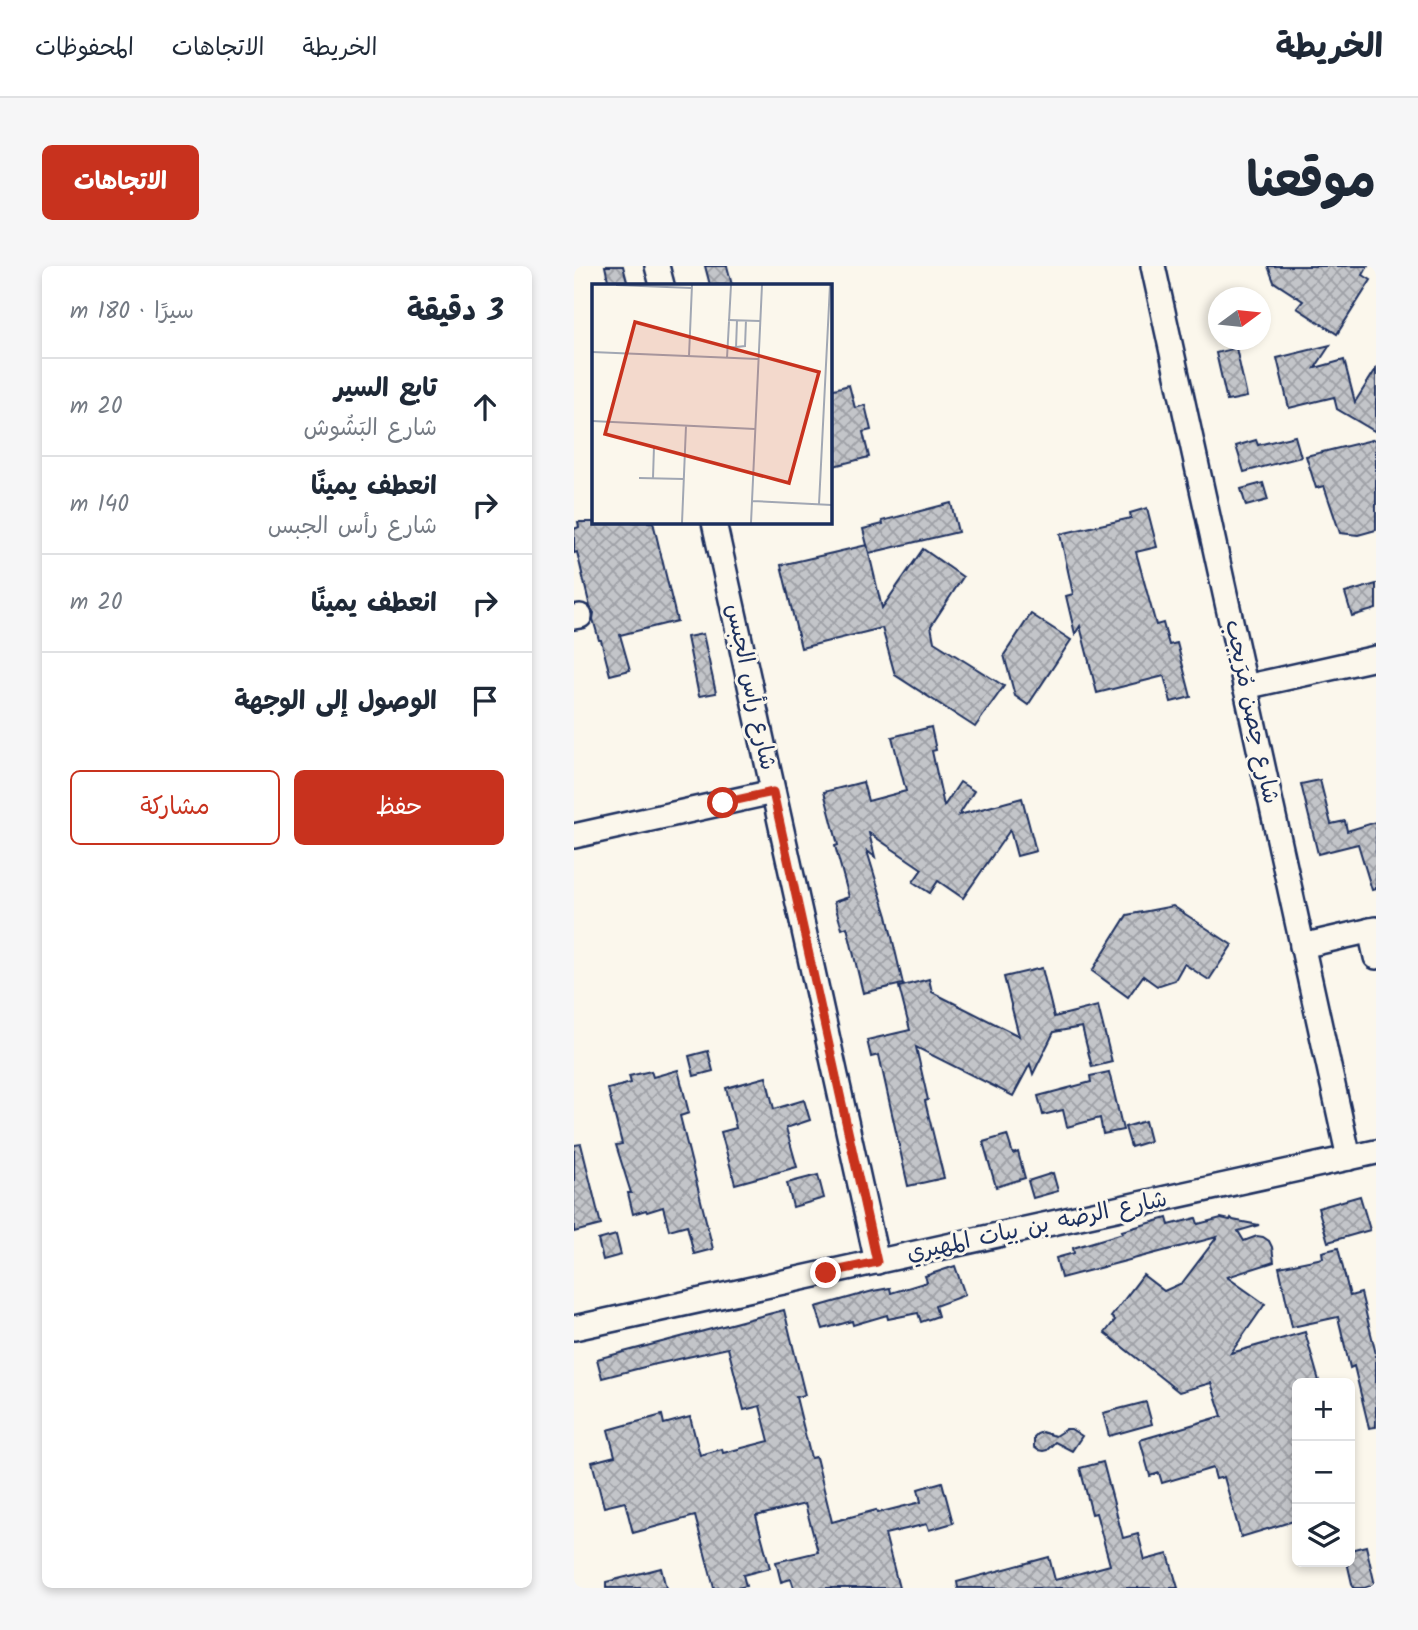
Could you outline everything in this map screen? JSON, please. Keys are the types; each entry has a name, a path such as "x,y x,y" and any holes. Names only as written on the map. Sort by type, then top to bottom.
{"street":[{"path":"657,266 662,284"},
{"name":"شارع حِصن مُرَيجب","path":"1153,266 1349,1158"},
{"name":"شارع رأس الجبس","path":"714,523 877,1262"},
{"path":"1245,687 1376,658"},
{"path":"574,836 773,792"},
{"path":"1302,946 1373,930 1376,957"},
{"name":"شارع الرضه بن بيات المهيري","path":"574,1328 1376,1152"}],"building":[{"path":"605,266 623,266 628,284 609,284"},
{"path":"705,266 727,266 732,284 710,284"},
{"path":"1268,266 1368,266 1363,275 1371,280 1337,334 1297,308 1303,301 1274,282"},
{"path":"1330,345 1315,368 1344,360 1355,402 1376,369 1376,432 1337,409 1334,397 1289,408 1277,358"},
{"path":"1236,350 1247,397 1227,401 1216,353"},
{"path":"849,385 855,408 865,405 871,430 863,432 869,457 831,467 831,390"},
{"path":"1295,436 1301,457 1244,472 1236,446 1256,440 1258,445"},
{"path":"1376,439 1376,530 1358,535 1340,533 1324,486 1316,488 1306,456"},
{"path":"1263,483 1268,500 1246,506 1241,489"},
{"path":"951,503 958,532 869,553 863,529 883,524 882,521"},
{"path":"1147,508 1157,547 1136,552 1156,625 1163,623 1169,645 1177,643 1191,697 1171,702 1164,676 1097,693 1080,626 1075,634 1066,596 1073,594 1060,534 1131,518 1130,513"},
{"path":"578,522 653,523 677,621 620,635 630,670 610,675 577,552 574,553 574,529 579,527"},
{"path":"867,545 882,608 923,549 963,577 931,626 934,642 1004,686 975,727 895,675 882,628 801,648 781,565"},
{"path":"1376,584 1376,609 1352,616 1345,593"},
{"path":"1031,614 1071,640 1028,705 1015,696 1004,655"},
{"path":"703,634 716,693 699,696 687,637"},
{"path":"931,727 936,750 932,751 944,806 960,782 974,791 959,815 1022,798 1036,851 1017,856 1010,830 963,898 938,881 930,893 913,882 922,869 869,833 875,857 867,851 887,916 903,984 863,993 847,927 842,929 834,902 849,897 824,792 863,782 868,801 906,791 892,737"},
{"path":"1320,780 1331,824 1345,821 1347,831 1376,822 1376,889 1372,890 1358,844 1318,854 1301,784"},
{"path":"1173,906 1232,945 1209,980 1184,964 1175,980 1157,986 1143,976 1128,997 1092,971 1127,915"},
{"path":"1042,968 1054,1017 1098,1006 1112,1062 1092,1067 1082,1027 1054,1032 1033,1074 1030,1064 1013,1096 916,1047 928,1100 925,1101 944,1178 908,1186 879,1055 871,1057 867,1040 910,1030 899,987 929,979 932,992 1019,1036 1004,977"},
{"path":"708,1051 713,1071 694,1076 689,1056"},
{"path":"678,1070 689,1113 680,1116 713,1249 694,1254 687,1225 669,1230 663,1207 633,1214 628,1193 631,1193 616,1145 622,1144 608,1089 631,1083 629,1076 651,1071 653,1077"},
{"path":"1109,1072 1123,1130 1103,1134 1100,1118 1067,1127 1063,1110 1043,1115 1038,1096 1091,1082 1090,1076"},
{"path":"766,1077 774,1109 804,1100 810,1120 786,1128 797,1167 735,1184 721,1132 736,1128 726,1088"},
{"path":"1145,1121 1150,1141 1131,1147 1125,1127"},
{"path":"1007,1135 1013,1154 1018,1152 1025,1178 996,1187 983,1142"},
{"path":"581,1144 601,1225 574,1232 574,1145"},
{"path":"1053,1173 1058,1191 1033,1198 1028,1181"},
{"path":"818,1175 824,1198 793,1207 787,1183"},
{"path":"1360,1196 1370,1230 1328,1242 1318,1208"},
{"path":"1167,1218 1169,1225 1196,1218 1198,1224 1231,1218 1259,1225 1238,1231 1244,1241 1257,1236 1269,1241 1274,1262 1227,1277 1265,1304 1231,1353 1305,1332 1318,1378 1292,1378 1292,1522 1241,1537 1224,1477 1216,1479 1213,1468 1162,1483 1159,1473 1150,1476 1140,1440 1222,1416 1211,1383 1179,1392 1105,1333 1115,1320 1111,1317 1143,1275 1164,1291 1182,1283 1217,1237 1061,1278 1056,1258 1074,1253 1073,1248 1123,1233 1122,1231"},
{"path":"616,1235 621,1255 603,1260 598,1240"},
{"path":"1338,1248 1350,1296 1361,1293 1376,1354 1376,1427 1369,1428 1354,1366 1350,1368 1338,1317 1292,1327 1279,1267 1323,1258 1322,1252"},
{"path":"955,1266 965,1295 935,1306 938,1316 921,1322 918,1313 888,1319 887,1315 853,1325 852,1321 823,1329 816,1307 873,1291 890,1288 891,1293 927,1282 925,1276"},
{"path":"784,1310 805,1395 796,1397 811,1458 816,1457 832,1522 921,1502 918,1489 942,1482 953,1523 929,1530 927,1524 885,1534 899,1588 794,1588 791,1579 781,1582 776,1562 818,1552 805,1504 756,1516 770,1568 743,1575 746,1586 737,1588 714,1588 695,1516 633,1533 625,1502 604,1507 592,1462 615,1456 608,1430 662,1415 664,1424 690,1417 700,1455 722,1449 723,1453 769,1441 760,1406 744,1410 728,1348 602,1378 597,1359"},
{"path":"1146,1402 1152,1424 1109,1436 1103,1413"},
{"path":"1066,1429 1082,1436 1072,1451 1055,1442 1043,1451 1034,1447 1034,1437 1037,1434 1042,1432 1055,1436"},
{"path":"1103,1462 1123,1538 1138,1534 1145,1560 1168,1554 1178,1588 958,1588 957,1582 1049,1557 1055,1580 1110,1565 1096,1513 1092,1514 1080,1468"},
{"path":"1366,1546 1375,1585 1353,1588 1348,1567 1355,1567 1355,1549"},
{"path":"661,1568 666,1588 606,1588 606,1582"}],"route":[{"path":"723,803 773,792 877,1262 826,1273"}]}
